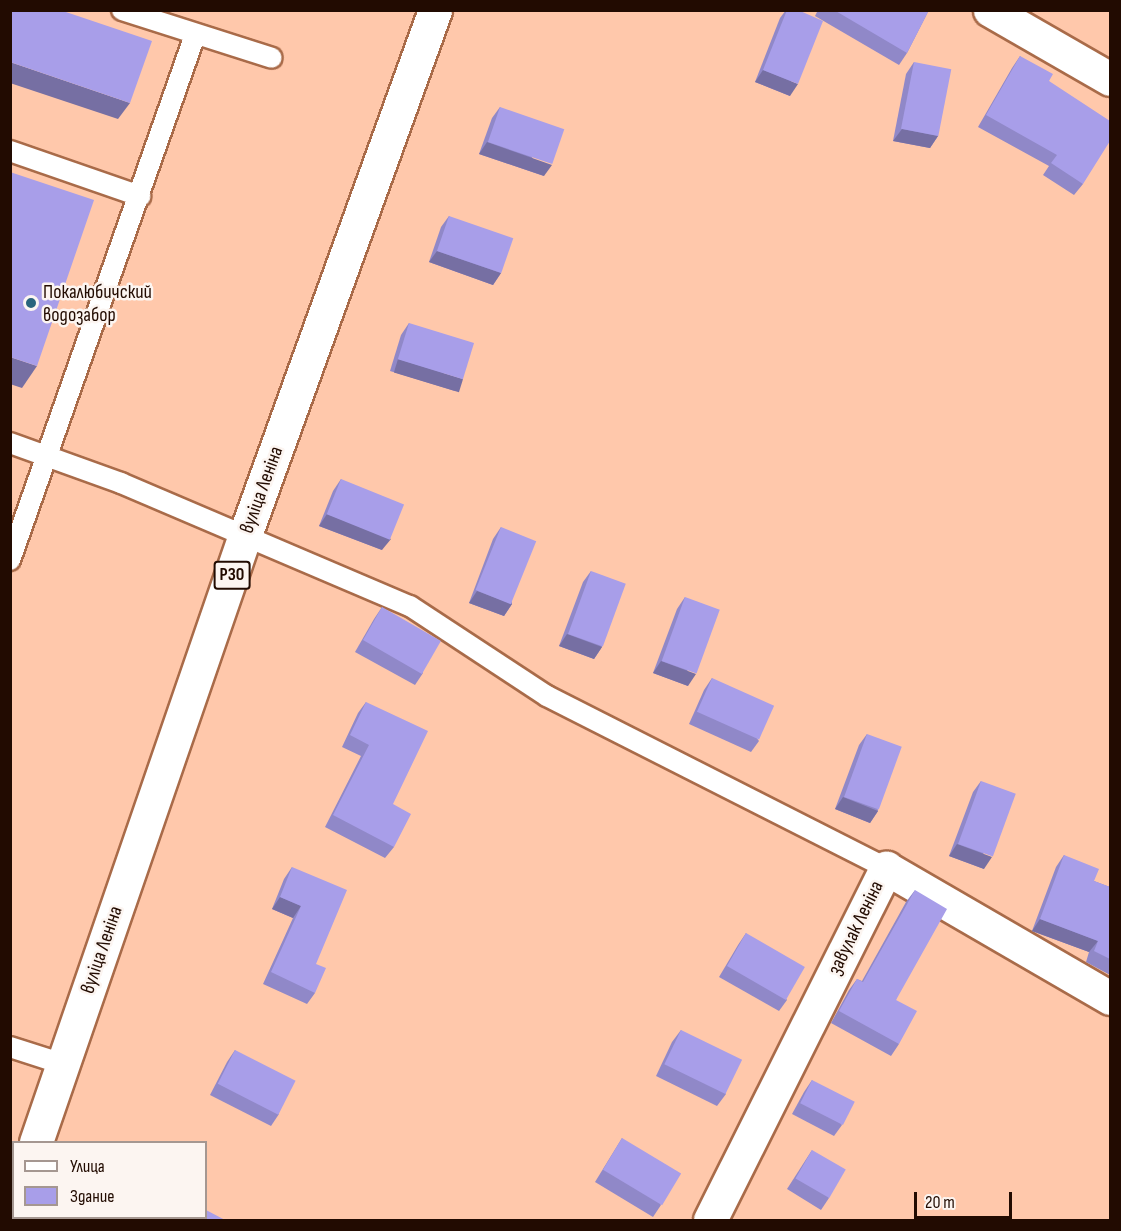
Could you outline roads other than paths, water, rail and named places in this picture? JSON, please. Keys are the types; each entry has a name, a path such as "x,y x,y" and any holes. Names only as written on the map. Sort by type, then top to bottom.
{"main road":[{"name":"вуліца Леніна","path":"37,1141 245,535 435,10"},
{"path":"990,10 1110,79"},
{"name":"завулак Леніна","path":"710,1221 886,868 1110,998"}],"lane":[{"path":"122,10 272,58"},
{"path":"10,560 140,196 195,34"},
{"path":"10,151 140,196"},
{"path":"10,443 245,535 410,606 547,696 886,868"},
{"path":"10,1047 63,1064"}],"place":[{"name":"Покалюбичский водозабор","path":"31,303"}]}
